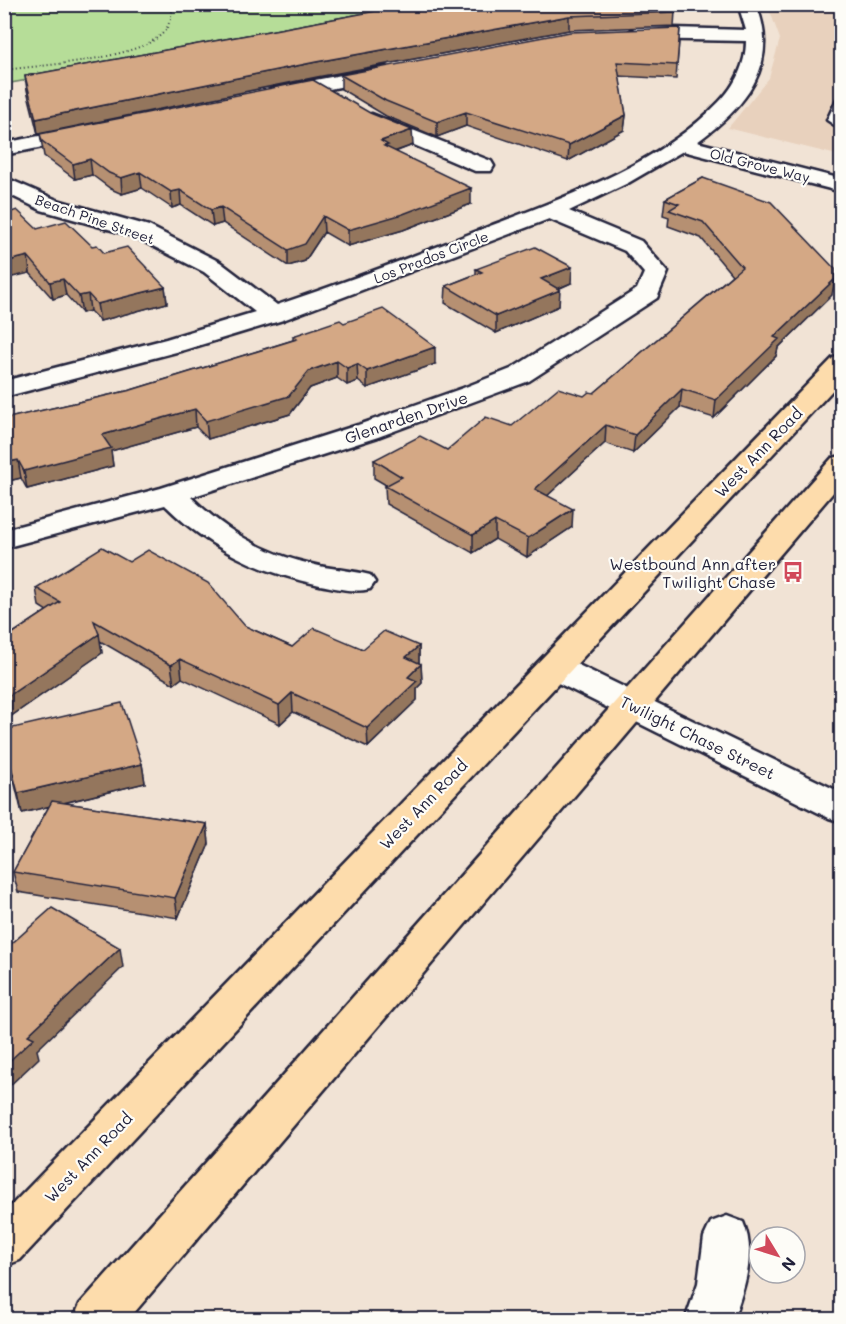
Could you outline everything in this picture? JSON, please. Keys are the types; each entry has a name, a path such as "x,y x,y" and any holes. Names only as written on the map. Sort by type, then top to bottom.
{"main road":[{"name":"West Ann Road","path":"4,1245 842,364"},
{"path":"97,1320 842,464"}],"street":[{"name":"Los Prados Circle","path":"4,389 274,315 550,211 679,144 725,109 742,87 753,65 757,36 747,4"},
{"path":"621,34 757,36"},
{"path":"259,97 399,70"},
{"path":"317,85 349,106 402,134 483,166"},
{"path":"4,149 97,130"},
{"name":"Old Grove Way","path":"699,131 842,166"},
{"name":"Old Grove Way","path":"679,144 842,186"},
{"name":"Beach Pine Street","path":"4,183 49,205 141,231 212,267 274,315"},
{"name":"Glenarden Drive","path":"4,539 171,494 368,431 520,375 648,293 656,272 633,246 550,211"},
{"path":"171,494 198,523 234,547 303,573 359,582"},
{"name":"Twilight Chase Street","path":"554,667 842,809"},
{"path":"709,1320 722,1283 727,1237"}],"lane":[{"path":"842,99 832,120 842,126"}],"path":[{"path":"4,70 96,57 146,44 160,37 168,27 174,4"}],"shaded area":[{"path":"763,5 841,5 841,156 728,128 769,78 780,39 771,14"}],"green space":[{"path":"5,5 445,5 5,84"}],"building":[{"path":"414,4 672,4 675,12 569,16 316,62 36,119 25,76"},
{"path":"680,28 677,65 617,62 626,115 569,145 466,112 437,122 386,101 341,75 570,32"},
{"path":"313,80 370,113 412,130 381,141 388,145 384,146 471,188 403,214 348,230 323,216 305,244 288,250 221,207 211,210 180,190 171,192 140,172 121,178 109,173 90,159 73,164 42,141 40,134"},
{"path":"703,178 771,202 835,269 835,279 774,337 779,339 716,400 682,389 635,435 606,425 535,489 573,509 528,538 495,521 473,535 385,486 402,477 374,460 420,436 447,450 486,417 512,426 558,388 584,396 589,392 594,393 742,267 703,222 669,210 679,204 665,199"},
{"path":"4,209 9,213 17,210 37,229 66,221 92,246 97,245 104,253 127,247 165,287 97,304 88,294 79,296 63,279 50,282 28,256 4,262"},
{"path":"535,247 572,267 541,279 560,290 496,316 446,286 482,272 476,269"},
{"path":"383,309 435,347 367,371 357,364 347,368 337,361 309,371 289,396 206,421 195,409 102,435 111,448 24,471 18,460 4,463 4,419 131,390 297,339 293,336 340,320 344,323"},
{"path":"102,547 129,562 148,550 208,583 245,626 292,647 314,628 363,649 384,631 419,646 406,657 421,664 408,677 417,681 367,728 292,693 279,705 180,659 171,665 94,621 99,634 4,699 4,639 60,602 36,588"},
{"path":"122,703 142,764 18,793 4,739 4,730"},
{"path":"52,801 207,824 175,898 13,872"},
{"path":"52,908 120,948 28,1035 34,1038 4,1066 4,941 11,944"}],"place":[{"name":"Westbound Ann after Twilight Chase","path":"793,572"}]}
